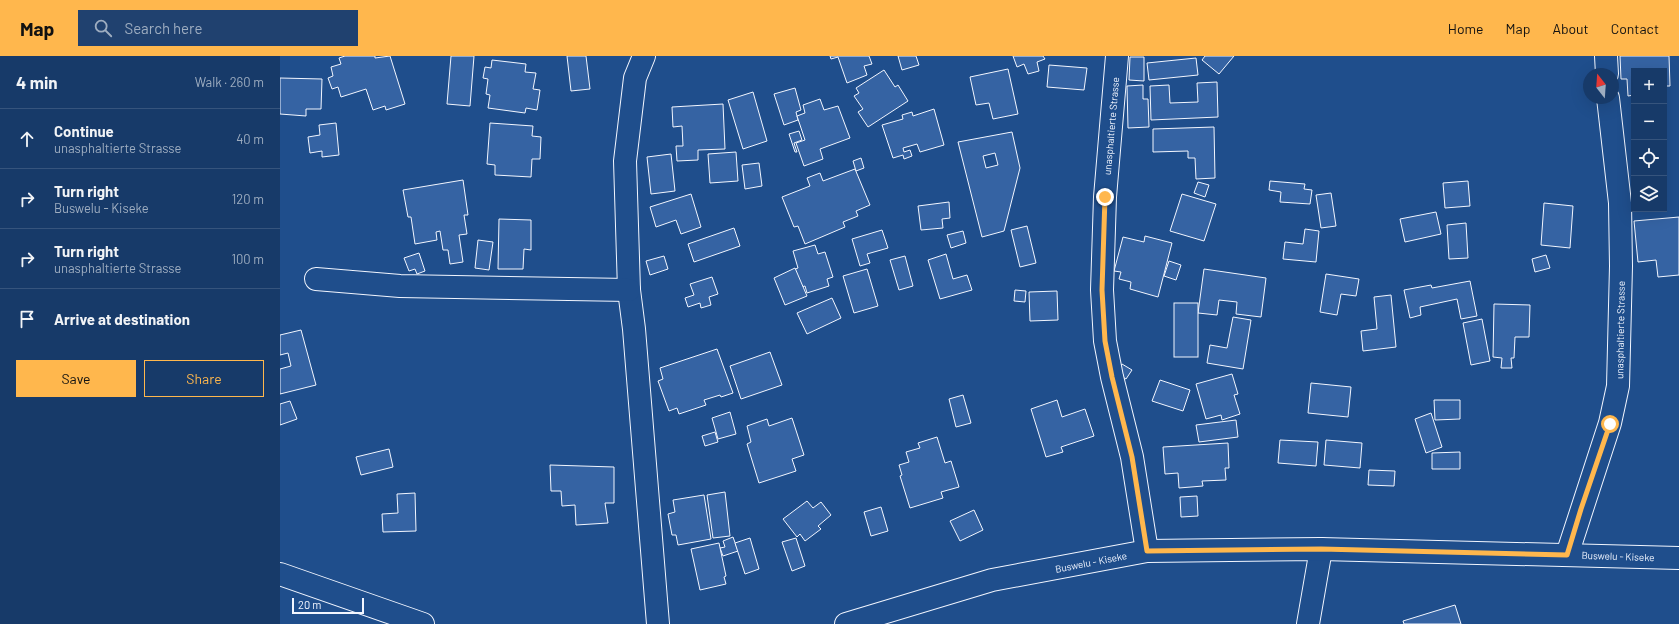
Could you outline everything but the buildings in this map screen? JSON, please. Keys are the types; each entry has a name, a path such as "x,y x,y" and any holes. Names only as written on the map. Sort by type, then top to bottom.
{"street":[{"path":"644,56 635,78 625,161 629,290 634,329 658,624"},
{"name":"unasphaltierte Strasse","path":"1117,56 1105,197 1102,290 1105,341 1112,377 1132,457 1147,551"},
{"path":"1606,56 1607,68"},
{"name":"unasphaltierte Strasse","path":"1567,555 1610,424 1618,386 1621,266 1620,203 1609,104"},
{"path":"316,279 400,286 629,290"},
{"path":"1308,624 1321,549"},
{"name":"Buswelu - Kiseke","path":"846,624 992,580 1147,551 1321,549 1679,558"},
{"path":"280,574 422,624"}],"route":[{"path":"1105,197 1102,290 1105,341 1112,377 1132,457 1147,551 1321,549 1567,555 1610,424"}]}
